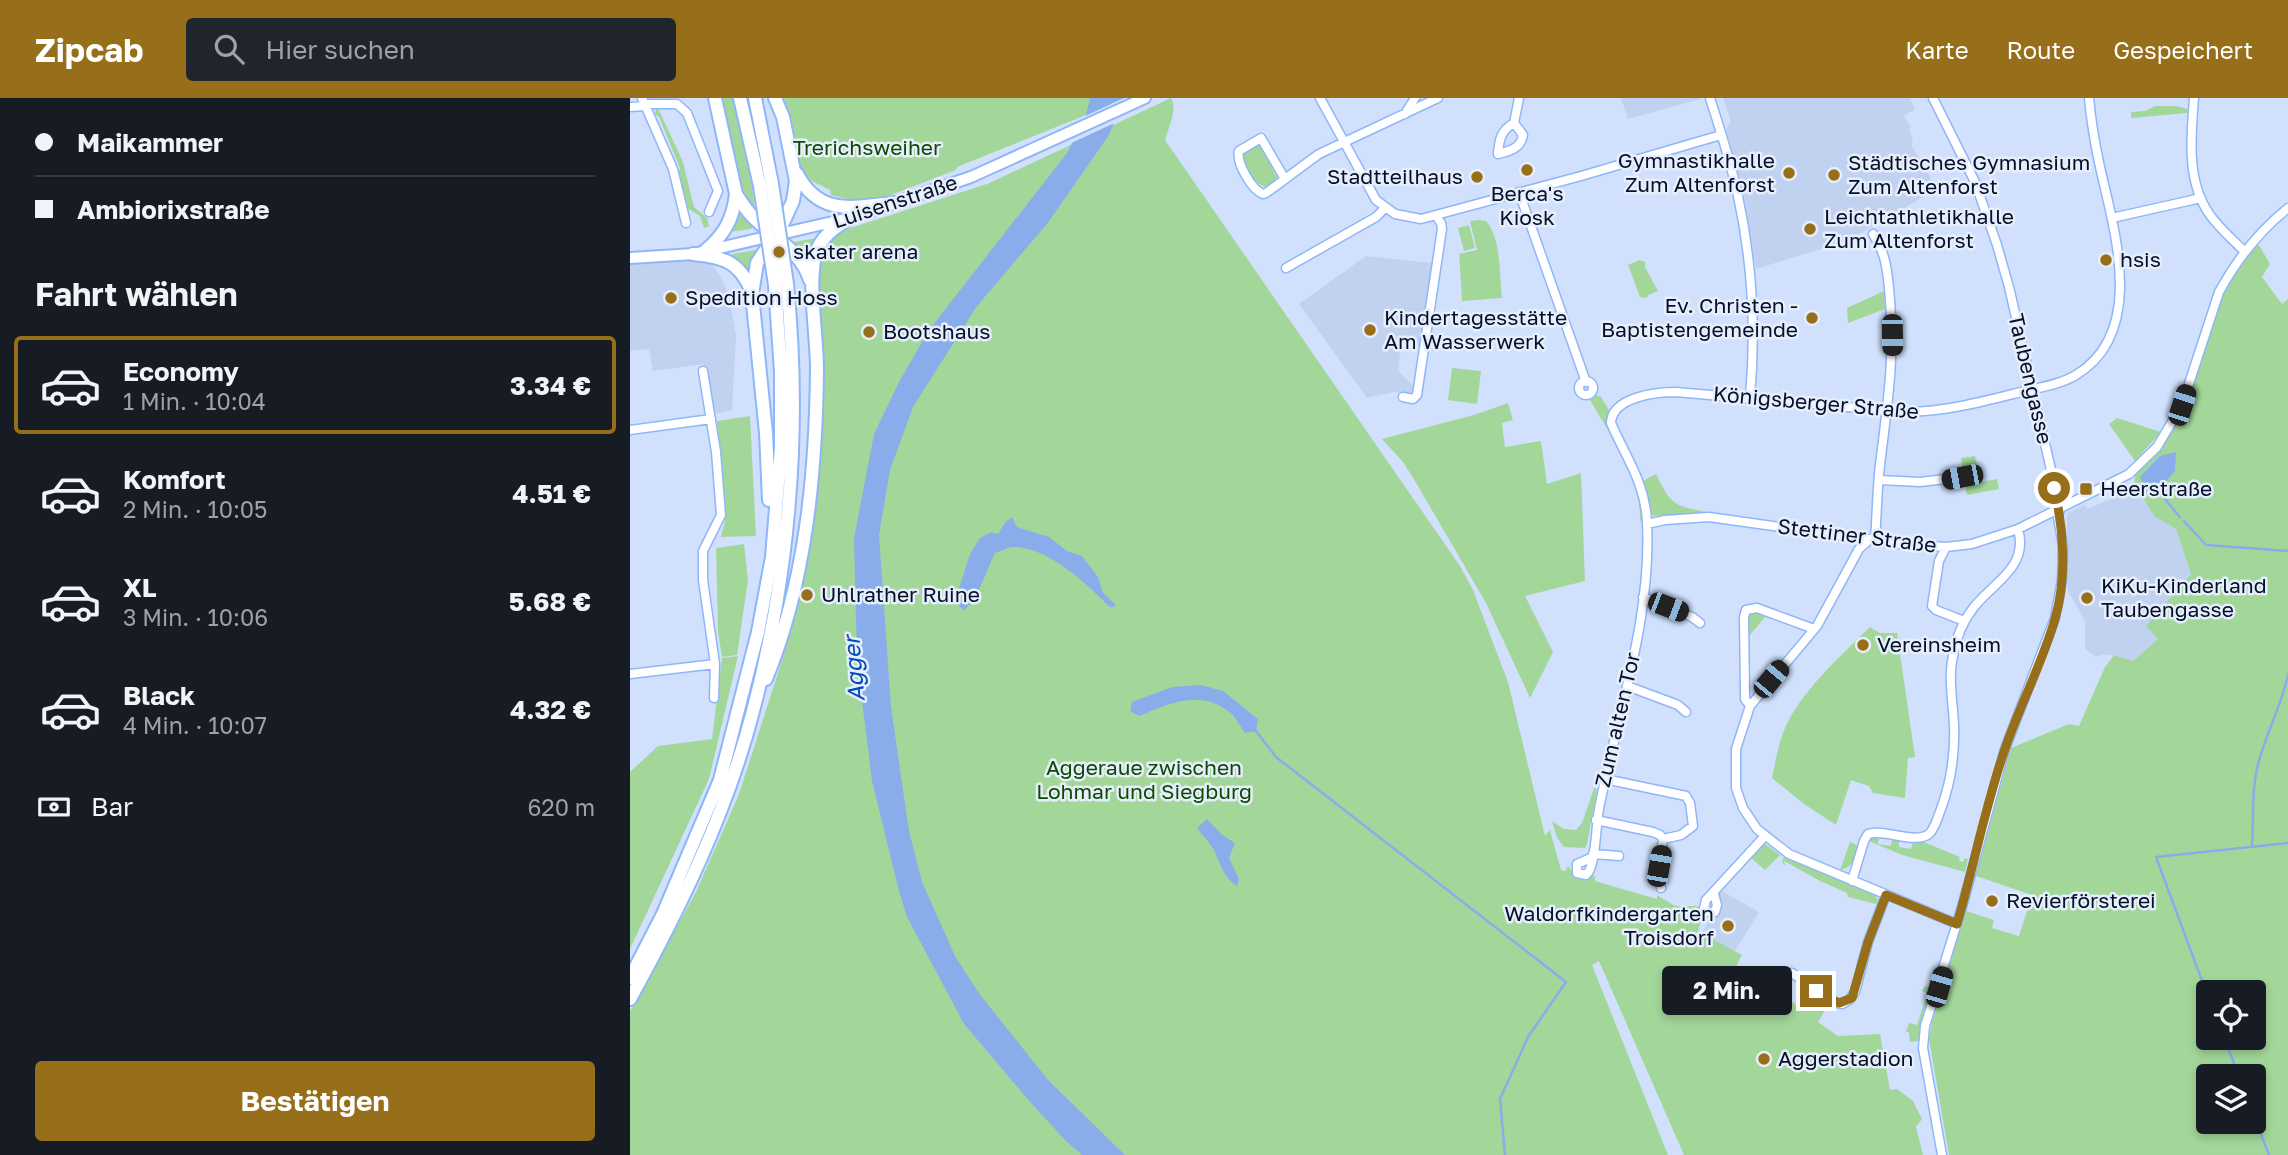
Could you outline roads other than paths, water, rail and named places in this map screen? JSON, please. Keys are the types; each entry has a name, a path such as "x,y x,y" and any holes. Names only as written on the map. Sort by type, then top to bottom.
{"highway":[{"path":"699,252 727,228 736,194 715,98"},
{"path":"740,98 766,185"},
{"path":"630,999 675,913 738,761 753,712 779,594 791,474 793,370 755,98"},
{"path":"775,98 783,117 795,171 804,188 824,204 848,207 894,203"},
{"path":"758,632 758,603 770,496 752,294 757,263 793,201 795,171"},
{"path":"736,194 754,218 775,235 804,266 814,292"},
{"path":"753,712 778,651 788,615 808,506 816,419 813,272 818,247 831,230 850,218"},
{"path":"699,252 736,266 742,272 752,294"},
{"path":"630,978 663,914 720,780 758,632 772,558 781,447 781,285"}],"main road":[{"name":"Luisenstraße","path":"630,258 699,252 850,218 971,177 1146,98"}],"street":[{"path":"1320,98 1368,190 1384,208 1410,218 1436,216 1721,135"},
{"path":"1405,114 1415,98"},
{"path":"1285,179 1261,138 1238,151 1238,159 1258,192 1266,193 1319,154 1438,98"},
{"path":"1514,123 1519,98"},
{"path":"1710,98 1738,196 1750,273 1753,361 1750,397"},
{"name":"Taubengasse","path":"1933,98 1975,182 2006,274 2060,509 2058,517 2063,546 2061,588 2055,618 2005,750 1924,1036 1928,1079 1942,1155"},
{"name":"Königsberger Straße","path":"1611,423 1611,417 1618,407 1631,400 1676,392 1889,410 1938,411 2063,381 2083,370 2097,356 2109,336 2117,310 2121,279 2120,256 2099,163 2089,98"},
{"path":"2194,98 2193,172 2201,198 2219,227 2244,251"},
{"path":"630,107 647,102 677,104 687,113 718,191 709,212"},
{"path":"647,102 673,169 686,223"},
{"path":"1519,192 1586,382"},
{"path":"2112,218 2201,198"},
{"path":"1286,268 1376,217 1384,208"},
{"path":"2060,509 2134,471 2165,436 2182,405 2219,292 2244,251 2288,208"},
{"path":"1402,397 1413,399 1417,395 1442,229 1436,216"},
{"path":"1873,234 1882,248 1889,288 1893,357 1873,539 1859,549 1814,629 1750,706 1736,749 1735,781 1747,815 1765,837 1789,854 1957,924"},
{"path":"703,371 721,515 703,551 715,664 714,698"},
{"path":"630,430 711,419"},
{"name":"Zum alten Tor","path":"1611,423 1637,473 1645,500 1648,554 1627,686 1596,820 1593,855 1619,856"},
{"path":"1879,480 1920,482 1962,477"},
{"name":"Stettiner Straße","path":"1647,524 1709,517 1912,545 1946,547 1972,544 2018,529 2060,509"},
{"path":"1852,881 1868,834 1875,832 1920,838 1931,831 1936,821 1944,802 1953,759 1951,664 1956,644 1964,621 2007,574 2017,558 2021,545 2018,529"},
{"path":"1946,547 1939,561 1932,606 1964,621"},
{"path":"1643,597 1692,617 1700,623"},
{"path":"1750,706 1745,699 1746,610 1757,608 1814,629"},
{"path":"630,674 715,664"},
{"path":"1627,686 1678,705 1686,712"},
{"path":"1605,779 1686,796 1690,803 1692,828 1681,835 1663,839"},
{"path":"1596,820 1656,833 1663,839"},
{"path":"1714,894 1765,837"},
{"path":"1661,888 1658,875 1663,839"},
{"path":"1792,972 1833,1002 1842,1004 1849,1000 1855,992 1868,942 1886,895"}],"water":[{"path":"1090,98 1124,98 1109,135 1047,224 977,306 913,407 890,470 879,535 891,707 909,831 922,882 955,956 978,992 1048,1080 1125,1155 1082,1155 1031,1103 964,1024 907,917 899,891 872,781 857,661 854,538 874,434 899,382 929,330 1067,153 1086,115"},
{"path":"2176,452 2175,471 2158,491 2147,494 2140,477 2160,456"},
{"path":"1012,517 1017,527 1049,537 1067,551 1082,556 1098,577 1103,593 1115,604 1114,607 1110,607 1078,577 1052,559 1025,548 1011,547 995,553 978,591 964,611 955,601 970,554 980,538 991,532 998,534"},
{"path":"1201,685 1223,691 1258,719 1256,731 1245,733 1228,711 1206,701 1172,703 1139,716 1130,711 1132,702 1172,687"},
{"path":"1207,819 1221,834 1235,843 1229,858 1239,879 1237,886 1226,875 1213,849 1197,828"}],"waterway":[{"path":"2158,491 2180,517"},
{"path":"2184,521 2206,545 2288,551"},
{"path":"2252,846 2255,778 2288,674"},
{"path":"1256,731 1276,757 1566,982 1528,1037 1500,1099 1505,1155"},
{"path":"2202,980 2156,857 2288,843"},
{"path":"2229,1050 2234,1064"},
{"path":"2261,1134 2269,1155"}],"place":[{"name":"Berca's Kiosk","path":"1527,170"},
{"name":"Gymnastikhalle Zum Altenforst","path":"1789,173"},
{"name":"Städtisches Gymnasium Zum Altenforst","path":"1834,175"},
{"name":"Stadtteilhaus","path":"1477,177"},
{"name":"Leichtathletikhalle Zum Altenforst","path":"1810,229"},
{"name":"skater arena","path":"779,252"},
{"name":"hsis","path":"2106,260"},
{"name":"Spedition Hoss","path":"671,298"},
{"name":"Ev. Christen - Baptistengemeinde","path":"1812,318"},
{"name":"Kindertagesstätte Am Wasserwerk","path":"1370,330"},
{"name":"Bootshaus","path":"869,332"},
{"name":"Heerstraße","path":"2086,489"},
{"name":"Uhlrather Ruine","path":"807,595"},
{"name":"KiKu-Kinderland Taubengasse","path":"2087,598"},
{"name":"Vereinsheim","path":"1863,645"},
{"name":"Revierförsterei","path":"1992,901"},
{"name":"Waldorfkindergarten Troisdorf","path":"1728,926"},
{"name":"Aggerstadion","path":"1764,1059"}],"park label":[{"name":"Trerichsweiher","path":"867,148"},
{"name":"Aggeraue zwischen Lohmar und Siegburg","path":"1144,780"}],"water label":[{"name":"Agger","path":"854,669"}]}
